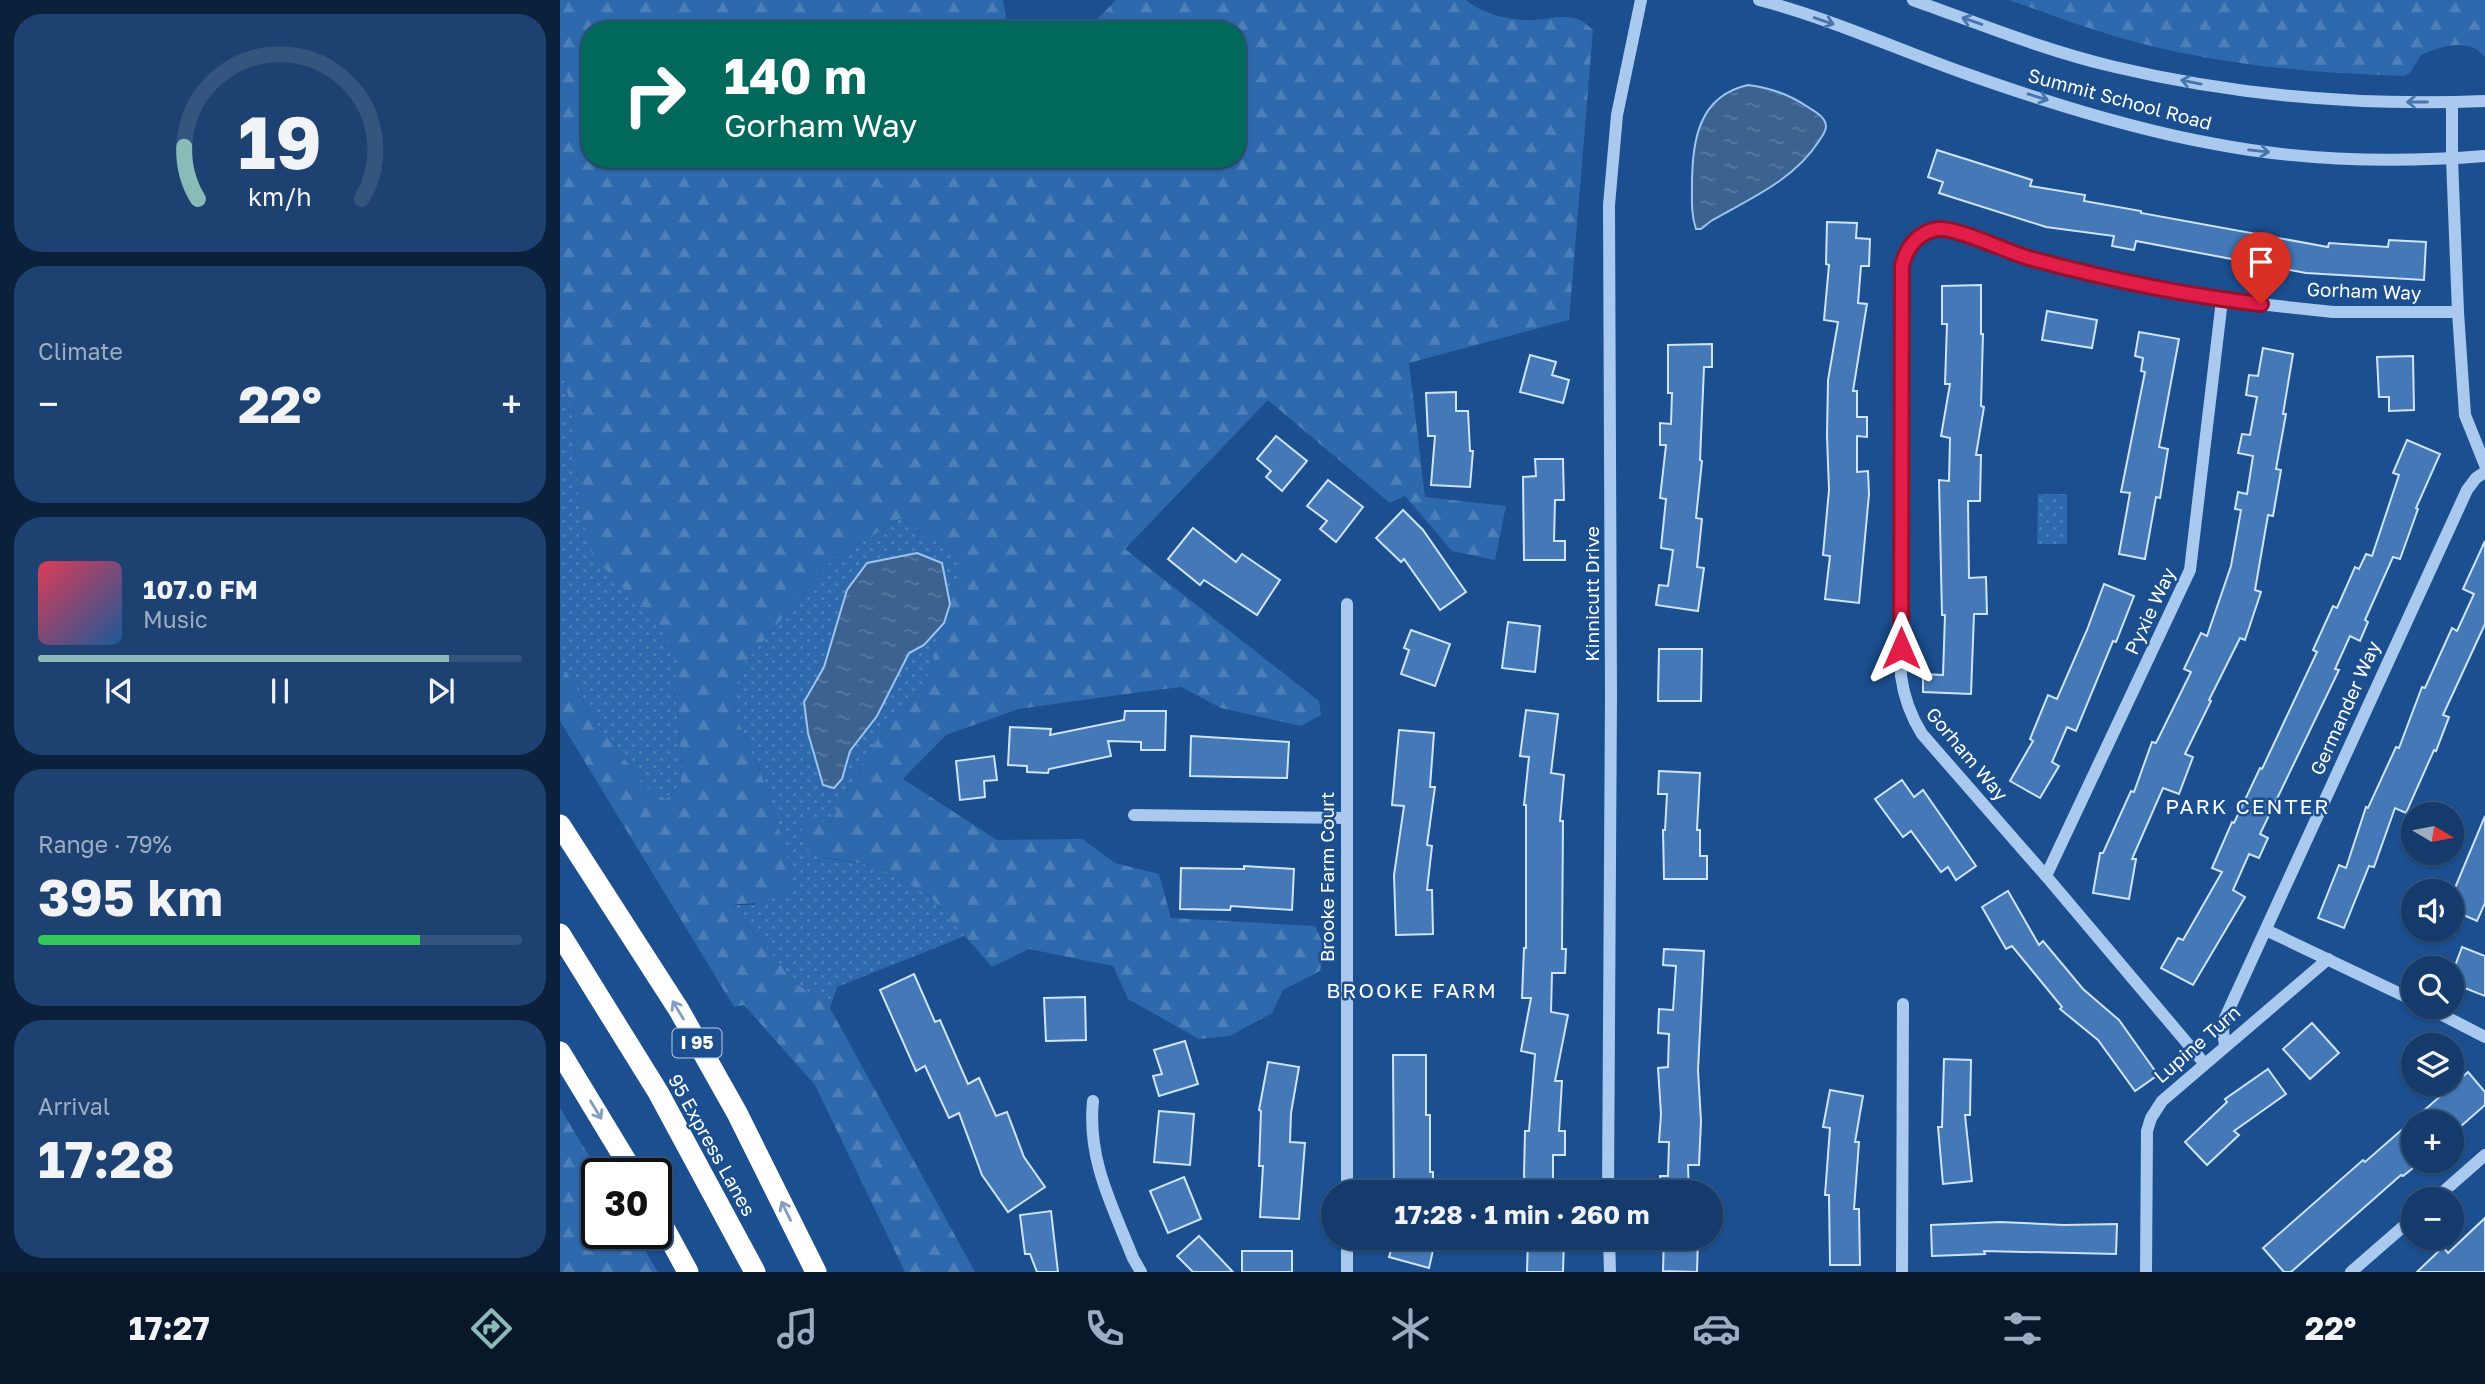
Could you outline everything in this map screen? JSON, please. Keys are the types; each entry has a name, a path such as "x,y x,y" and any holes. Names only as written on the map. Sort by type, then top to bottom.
{"highway":[{"name":"I 95","path":"560,825 692,1033 737,1113 816,1272"},
{"name":"95 Express Lanes","path":"560,934 658,1091 755,1272"},
{"path":"560,1052 624,1158"},
{"path":"672,1242 688,1272"}],"street":[{"name":"Kinnicutt Drive","path":"1608,1180 1611,695 1609,205 1617,115 1641,0"},
{"name":"Summit School Road","path":"1759,0 2005,87 2108,118 2213,144 2319,157 2379,160 2485,156"},
{"name":"Summit School Road","path":"1913,0 2060,52 2116,67 2223,88 2328,100 2485,100"},
{"path":"2452,102 2458,312 2465,415 2485,465"},
{"name":"Gorham Way","path":"2204,1063 1922,734 1911,717 1901,676 1902,265 1906,252 1914,241 1928,232 1949,229 2025,257 2084,273 2222,300 2333,312 2458,312"},
{"name":"Pyxie Way","path":"2046,876 2190,570 2222,300"},
{"name":"Germander Way","path":"2225,1045 2225,1018 2467,490 2476,478 2485,472"},
{"name":"Brooke Farm Court","path":"1347,1180 1348,604"},
{"path":"1134,815 1346,818"},
{"path":"2266,930 2401,994"},
{"name":"Lupine Turn","path":"2146,1272 2147,1131 2151,1118 2162,1101 2204,1063 2328,958"},
{"path":"1902,1272 1903,1004"},
{"path":"2450,1019 2485,1037"},
{"path":"1093,1101 1092,1142 1097,1168 1141,1272"},
{"path":"2449,1187 2485,1156"},
{"path":"2351,1272 2401,1228"},
{"path":"1347,1250 1347,1272"},
{"path":"1609,1250 1610,1272"}],"green space":[{"path":"560,0 1003,0 1007,21 581,21 581,168 1246,168 1246,21 1096,21 1116,0 1466,0 1499,16 1527,20 1570,17 1582,21 1593,30 1569,320 1409,363 1425,497 1506,506 1495,560 1452,551 1405,496 1390,503 1268,400 1125,549 1319,701 1321,715 1301,726 1221,708 1181,687 1019,709 946,735 903,779 997,840 1082,839 1115,863 1159,874 1171,918 1315,926 1325,948 1320,971 1283,990 1272,1013 1230,1036 1199,1039 1128,999 1113,966 1029,949 992,967 929,895 876,866 810,855 798,818 830,823 872,746 925,685 963,560 900,519 833,559 741,667 734,697 736,716 768,791 791,870 789,888 782,894 761,902 730,905 796,983 830,1008 975,1272 905,1272 815,1085 744,1005 734,1007 560,721 560,661 598,725 649,790 666,799 680,785 682,768 675,685 679,660 662,630 593,556 580,511 572,408 560,368"},
{"path":"2009,0 2485,0 2485,57 2471,47 2446,46 2421,55 2410,73 2404,76 2258,65 2150,46 2088,28"},
{"path":"560,368 572,408 580,511 629,593 662,630 679,660 675,685 682,768 680,785 665,799 649,790 598,725 560,661"},
{"path":"2038,494 2067,494 2067,544 2037,544"},
{"path":"900,519 964,560 950,604 942,563 847,590 824,667 804,702 842,779 849,751 877,716 909,653 924,645 944,623 925,685 872,746 830,823 799,819 824,858 876,866 929,895 965,936 837,987 830,1008 796,983 730,905 754,905 791,870 768,791 736,716 734,697 741,667 833,559"},
{"path":"560,1108 590,1158 581,1158 581,1249 644,1249 658,1272 560,1272"}],"water":[{"path":"1748,85 1779,92 1801,102 1822,117 1825,130 1809,155 1784,177 1701,229 1696,229 1692,207 1692,169 1701,123 1718,99"},
{"path":"917,553 942,563 950,604 944,623 924,645 909,653 877,716 850,751 842,779 834,788 823,785 808,733 804,702 824,667 847,590 867,563"}],"building":[{"path":"1937,150 2032,180 2030,186 2085,195 2084,201 2141,213 2328,247 2329,243 2388,247 2389,240 2426,242 2424,280 2306,273 2136,241 2134,250 2112,246 2114,236 2046,227 1939,193 1943,182 1928,177"},
{"path":"1827,222 1857,223 1856,238 1870,239 1869,266 1861,266 1858,303 1867,304 1853,391 1857,391 1857,417 1867,417 1867,437 1857,436 1857,472 1868,471 1869,494 1859,603 1825,599 1830,556 1823,555 1829,490 1828,380 1838,322 1824,320 1829,265 1826,264"},
{"path":"1981,285 1981,406 1984,407 1976,455 1981,455 1980,501 1968,501 1969,578 1986,577 1987,614 1974,614 1971,694 1923,692 1923,674 1943,675 1945,615 1942,615 1939,480 1949,481 1950,438 1941,436 1950,384 1945,384 1947,324 1942,324 1942,286"},
{"path":"2047,311 2097,320 2092,348 2042,340"},
{"path":"2139,332 2179,339 2159,447 2168,449 2160,498 2156,497 2145,559 2119,554 2130,493 2121,492 2145,372 2141,371 2143,358 2135,356"},
{"path":"1712,344 1712,367 1704,367 1702,461 1696,518 1702,519 1697,567 1704,568 1698,611 1656,605 1659,585 1668,586 1673,550 1661,548 1666,499 1660,498 1666,445 1660,445 1660,423 1671,424 1672,393 1668,393 1668,345"},
{"path":"2263,348 2293,354 2276,469 2281,470 2273,516 2268,515 2255,590 2261,592 2245,640 2240,638 2185,754 2193,757 2179,794 2163,788 2132,859 2136,859 2129,899 2093,893 2100,853 2103,853 2131,791 2134,792 2152,742 2156,743 2191,672 2184,669 2201,633 2207,636 2231,566 2241,510 2235,509 2238,492 2247,494 2253,456 2238,453 2242,434 2250,435 2257,397 2246,395 2249,375 2258,376"},
{"path":"1530,355 1556,362 1552,375 1569,380 1563,403 1520,392"},
{"path":"2413,356 2414,410 2389,411 2389,397 2379,397 2377,357"},
{"path":"1456,392 1456,411 1468,411 1470,451 1473,451 1470,487 1431,485 1435,436 1428,436 1426,393"},
{"path":"1276,436 1307,461 1282,491 1266,477 1271,471 1257,459"},
{"path":"2407,440 2440,454 2416,508 2418,509 2400,559 2393,557 2365,620 2368,622 2360,641 2350,636 2335,669 2339,670 2260,834 2268,838 2259,858 2249,854 2233,890 2245,897 2193,985 2161,968 2178,938 2183,940 2222,872 2212,868 2232,822 2234,823 2260,768 2262,769 2317,652 2313,650 2333,606 2337,608 2355,567 2359,569 2366,554 2372,556 2399,475 2393,473"},
{"path":"1535,459 1563,459 1564,500 1555,500 1554,541 1565,541 1565,560 1524,560 1523,477 1536,476"},
{"path":"1328,480 1363,507 1336,542 1320,529 1327,521 1307,506"},
{"path":"1403,510 1423,530 1466,592 1440,610 1404,559 1401,562 1376,538"},
{"path":"1193,528 1236,562 1242,554 1280,580 1257,615 1204,580 1200,585 1168,559"},
{"path":"2485,541 2485,624 2443,715 2449,717 2436,751 2434,750 2411,802 2401,802 2401,811 2395,808 2374,867 2369,866 2344,928 2318,918 2339,865 2346,868 2366,807 2368,808 2396,747 2399,748 2422,687 2425,688 2452,628 2457,631 2474,594 2463,589"},
{"path":"2104,584 2134,596 2076,731 2067,727 2052,762 2059,766 2040,798 2010,781 2033,741 2030,739 2048,695 2057,699"},
{"path":"1508,622 1540,626 1535,672 1502,668"},
{"path":"1411,630 1450,644 1435,686 1401,674 1409,650 1404,648"},
{"path":"1659,649 1702,649 1701,701 1658,701"},
{"path":"1526,710 1558,714 1551,773 1564,775 1560,821 1563,821 1562,949 1566,949 1565,973 1552,973 1551,1012 1568,1015 1555,1081 1562,1081 1559,1131 1565,1131 1565,1155 1553,1155 1553,1180 1525,1180 1524,1175 1525,1131 1529,1131 1535,1054 1521,1051 1531,998 1522,998 1526,948 1524,805 1529,757 1520,756"},
{"path":"1125,711 1166,711 1165,750 1141,750 1141,742 1108,741 1111,756 1049,769 1048,773 1027,772 1027,766 1008,765 1010,727 1051,729 1050,735 1124,720"},
{"path":"1399,730 1434,733 1430,787 1435,787 1427,845 1432,846 1427,890 1432,890 1433,934 1396,935 1394,875 1404,806 1392,805"},
{"path":"1191,736 1289,742 1287,778 1190,776"},
{"path":"994,756 997,780 984,781 985,797 960,800 956,761"},
{"path":"1659,771 1700,773 1697,830 1700,830 1700,856 1707,856 1707,879 1664,879 1663,830 1667,794 1658,794"},
{"path":"1902,780 1914,797 1923,790 1976,866 1956,880 1948,867 1941,872 1911,831 1903,837 1875,799"},
{"path":"2485,816 2485,903 2477,921 2464,915 2464,879 2459,879"},
{"path":"1244,866 1294,869 1292,910 1231,906 1230,910 1180,909 1181,868 1244,869"},
{"path":"2008,891 2039,945 2043,941 2083,989 2119,1020 2158,1075 2135,1091 2098,1040 2060,1009 2062,1007 2012,946 2006,949 1982,907"},
{"path":"2462,947 2485,956 2485,996 2464,988 2464,956 2459,956"},
{"path":"1664,949 1704,951 1698,1070 1701,1121 1699,1165 1688,1165 1689,1180 1660,1180 1660,1176 1668,1176 1669,1142 1659,1142 1661,1114 1658,1068 1668,1067 1669,1034 1658,1033 1659,1009 1673,1010 1676,966 1663,965"},
{"path":"914,974 935,1022 940,1020 968,1084 979,1078 996,1116 1007,1112 1024,1157 1045,1187 1008,1212 982,1175 959,1113 949,1118 925,1066 916,1071 880,990"},
{"path":"1085,997 1086,1040 1046,1041 1044,998"},
{"path":"2312,1023 2339,1053 2310,1079 2283,1049"},
{"path":"1185,1041 1198,1084 1159,1096 1153,1076 1162,1074 1154,1050"},
{"path":"1393,1055 1426,1055 1426,1115 1430,1115 1430,1172 1433,1172 1433,1180 1394,1180"},
{"path":"1944,1059 1971,1060 1970,1115 1965,1115 1972,1181 1943,1184 1938,1127 1942,1127"},
{"path":"1268,1062 1299,1067 1291,1113 1290,1142 1305,1143 1299,1219 1260,1217 1263,1166 1259,1166 1259,1110"},
{"path":"2268,1069 2286,1094 2234,1131 2239,1135 2207,1165 2185,1142 2227,1102 2225,1099"},
{"path":"2468,1072 2485,1092 2485,1105 2464,1123 2464,1110 2425,1110 2441,1096 2464,1096 2464,1075"},
{"path":"1830,1090 1863,1096 1855,1142 1859,1142 1854,1209 1859,1209 1860,1265 1830,1265 1829,1195 1825,1195 1830,1128 1823,1127"},
{"path":"1159,1111 1194,1114 1190,1165 1154,1162"},
{"path":"2401,1131 2401,1173 2407,1173 2401,1175 2291,1272 2284,1272 2263,1248 2363,1160 2365,1162"},
{"path":"1184,1177 1201,1219 1168,1233 1150,1191"},
{"path":"1051,1211 1058,1272 1037,1272 1030,1254 1025,1254 1020,1215"},
{"path":"2485,1218 2485,1272 2417,1272 2440,1250 2448,1253 2451,1250 2464,1250 2464,1238"},
{"path":"2000,1222 2117,1224 2116,1254 1984,1251 1985,1254 1932,1256 1931,1225"},
{"path":"1199,1236 1233,1272 1193,1272 1177,1256"},
{"path":"1391,1250 1433,1250 1429,1268 1389,1257"},
{"path":"1528,1250 1564,1250 1563,1272 1527,1272"},
{"path":"1664,1250 1698,1250 1697,1272 1663,1271"},
{"path":"1242,1251 1292,1251 1292,1272 1242,1272"}],"district":[{"name":"PARK CENTER","path":"2248,807"},
{"name":"BROOKE FARM","path":"1412,991"}],"route":[{"path":"1901,648 1902,265 1906,252 1914,241 1928,232 1949,229 2025,257 2084,273 2174,292 2261,304"}]}
